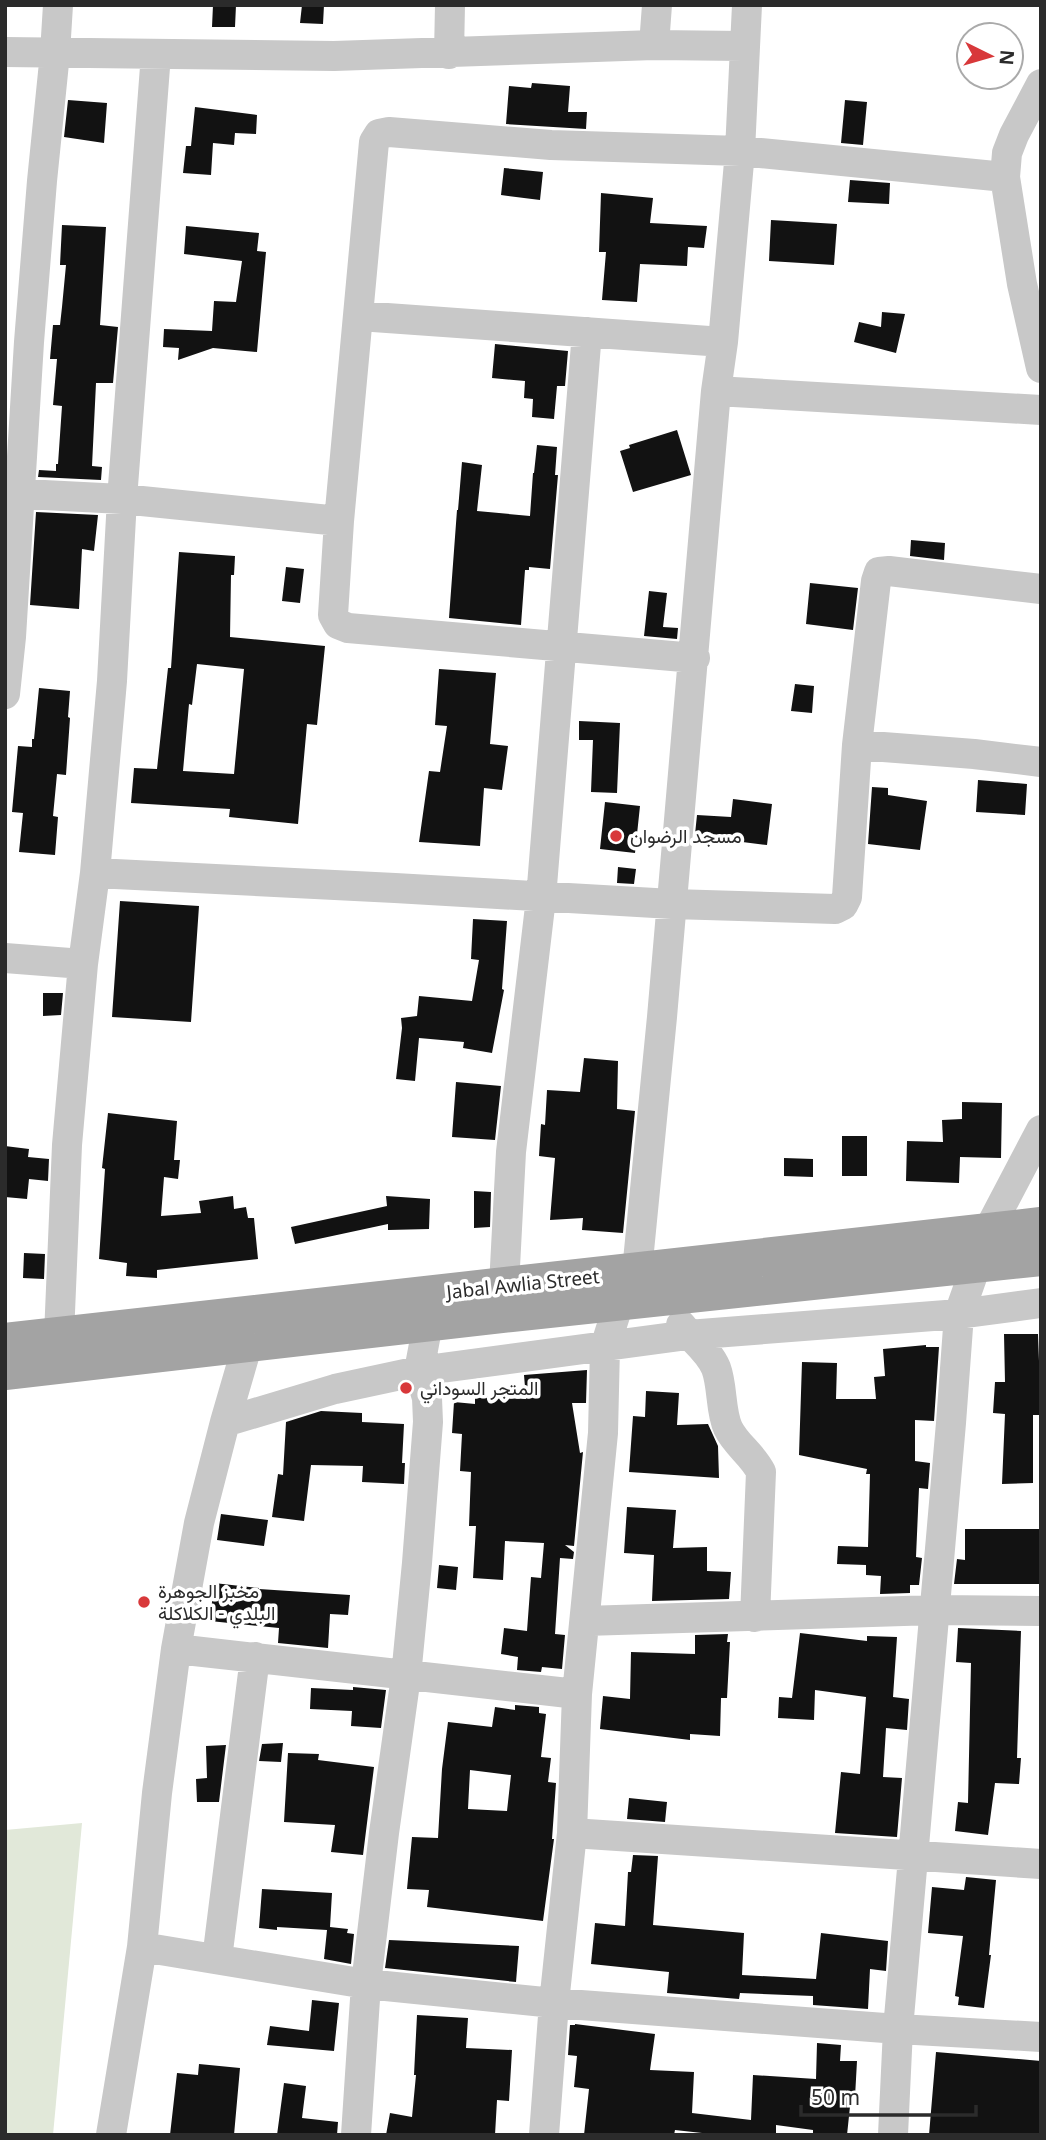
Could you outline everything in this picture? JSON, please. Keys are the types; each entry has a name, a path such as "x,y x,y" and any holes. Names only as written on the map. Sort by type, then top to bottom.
{"main road":[{"name":"Jabal Awlia Street","path":"5,1371 504,1286 628,1287 691,1295 983,1247 1041,1226"},
{"name":"Jabal Awlia Street","path":"5,1342 59,1336 428,1323 628,1287 983,1247 1041,1257"}],"street":[{"path":"5,694 11,638 12,493 58,5"},
{"path":"449,54 450,5"},
{"path":"654,45 657,5"},
{"path":"544,2135 554,2004 572,1833 577,1694 603,1433 605,1347 628,1287 672,904 716,391 740,151 747,5"},
{"path":"5,52 334,56 654,45 743,46"},
{"path":"59,1336 67,1144 112,681 122,499 156,54"},
{"path":"1041,84 1007,153 1005,177 1022,284 1041,368"},
{"path":"695,658 348,628 338,624 333,615 339,521 374,142 379,134 388,132 551,145 740,151 1005,177"},
{"path":"359,316 723,342"},
{"path":"504,1286 511,1152 541,898 587,332"},
{"path":"716,391 1041,410"},
{"path":"12,493 122,499 339,521"},
{"path":"95,873 541,898 835,909 843,905 847,897 857,746 876,581 880,572 1041,589"},
{"path":"857,746 974,754 1041,762"},
{"path":"5,958 83,964"},
{"path":"893,2135 898,2029 958,1314 983,1247 1041,1130"},
{"path":"691,1295 681,1325 710,1356 716,1369 727,1427 761,1472 755,1617"},
{"path":"225,1422 335,1389 419,1371 688,1335 958,1314 1041,1303"},
{"path":"356,2135 366,1984 406,1676 428,1422 427,1398 419,1371 428,1323"},
{"path":"111,2135 142,1947 156,1793 176,1649 199,1524 247,1329"},
{"path":"585,1621 935,1610 1041,1611"},
{"path":"176,1649 577,1694"},
{"path":"217,1959 255,1657"},
{"path":"572,1833 1041,1864"},
{"path":"142,1947 366,1984 554,2004 1041,2037"}],"green space":[{"path":"82,1823 53,2135 5,2135 5,1830"}],"building":[{"path":"213,5 236,5 235,27 212,27"},
{"path":"302,5 324,5 323,24 300,23"},
{"path":"532,83 570,86 568,112 587,112 586,129 506,124 509,86 531,88"},
{"path":"68,100 107,103 104,143 64,137"},
{"path":"845,100 867,102 863,145 841,143"},
{"path":"195,107 257,115 256,134 235,133 234,145 213,143 211,175 183,173 186,146 191,146"},
{"path":"504,168 543,172 540,200 501,195"},
{"path":"850,180 890,183 889,204 848,202"},
{"path":"601,193 653,198 650,223 707,226 704,248 688,247 687,266 640,264 637,302 602,300 606,252 599,252"},
{"path":"771,220 837,224 834,265 769,261"},
{"path":"62,225 106,227 100,325 118,327 113,383 96,383 92,466 102,467 101,480 38,477 39,470 56,471 58,464 62,406 53,405 57,359 50,359 53,325 60,325 66,265 60,265"},
{"path":"186,226 259,233 257,251 266,252 257,352 213,348 178,360 179,348 163,347 164,329 212,331 214,301 236,302 242,261 184,254"},
{"path":"882,312 905,314 896,353 854,342 859,322 881,327"},
{"path":"495,344 568,351 565,386 557,386 554,419 532,417 533,399 524,398 525,381 492,378"},
{"path":"677,430 691,475 633,492 620,451 630,448 629,445"},
{"path":"537,445 557,447 555,475 558,475 550,569 529,567 529,570 525,570 521,625 449,618 462,462 482,465 477,511 530,516"},
{"path":"36,512 98,515 94,551 82,549 79,609 30,605"},
{"path":"911,540 945,543 944,560 910,556"},
{"path":"179,552 235,556 234,575 231,575 230,637 325,646 317,725 307,724 298,824 229,817 230,809 131,803 134,768 157,769 168,668 171,668","holes":["197,664 244,669 234,774 183,771 189,704 192,705"]},
{"path":"286,567 304,569 300,603 282,601"},
{"path":"810,583 858,588 853,630 806,624"},
{"path":"649,591 667,593 663,627 678,628 677,639 644,636"},
{"path":"439,669 496,673 490,744 508,746 502,790 484,788 480,846 419,842 429,771 440,772 447,726 435,725"},
{"path":"795,684 814,686 812,713 791,711"},
{"path":"39,688 70,691 66,775 57,774 53,816 58,817 55,855 19,852 23,813 12,812 18,746 32,747"},
{"path":"579,721 620,723 617,793 591,792 593,740 579,740"},
{"path":"978,780 1027,784 1025,815 976,812"},
{"path":"872,787 888,788 888,795 927,801 920,850 868,844"},
{"path":"733,799 772,804 767,845 711,838 710,845 694,844 697,815 731,817"},
{"path":"605,802 640,806 635,853 600,849"},
{"path":"618,867 636,869 634,884 617,883"},
{"path":"120,901 199,906 191,1022 112,1017"},
{"path":"473,919 507,921 504,990 492,1053 463,1048 464,1042 419,1038 415,1081 396,1079 401,1018 417,1016 419,996 472,1001 479,960 471,959"},
{"path":"43,993 63,993 61,1015 43,1016"},
{"path":"584,1058 618,1061 617,1109 635,1111 623,1233 582,1230 583,1218 550,1220 555,1158 539,1156 541,1124 545,1125 547,1090 580,1092"},
{"path":"456,1082 501,1086 495,1140 452,1137"},
{"path":"962,1102 1002,1103 1001,1158 960,1157 959,1183 906,1181 907,1141 943,1142 942,1120 962,1119"},
{"path":"108,1113 177,1121 174,1160 180,1160 178,1179 164,1177 161,1216 201,1213 199,1201 233,1196 234,1209 246,1207 248,1218 254,1218 258,1259 157,1270 157,1278 126,1276 127,1263 99,1259 105,1169 102,1168"},
{"path":"842,1136 867,1136 867,1176 842,1176"},
{"path":"5,1146 29,1149 28,1157 49,1159 48,1181 29,1179 27,1199 5,1197"},
{"path":"784,1158 813,1159 813,1177 784,1176"},
{"path":"474,1191 491,1192 490,1227 474,1228"},
{"path":"386,1196 430,1199 429,1229 388,1230 388,1224 295,1244 291,1227 387,1206"},
{"path":"24,1253 45,1254 44,1279 23,1278"},
{"path":"1004,1334 1038,1334 1041,1415 1033,1415 1033,1483 1002,1484 1005,1414 993,1413 995,1382 1005,1382"},
{"path":"926,1345 939,1347 934,1421 915,1420 915,1461 930,1463 928,1489 919,1488 916,1557 922,1558 919,1585 910,1585 910,1593 880,1594 881,1576 866,1575 866,1565 837,1564 838,1546 868,1547 870,1474 866,1474 867,1469 799,1455 802,1362 837,1363 836,1399 876,1399 874,1377 885,1376 883,1349"},
{"path":"587,1370 586,1403 572,1403 580,1453 583,1452 574,1546 565,1545 574,1552 573,1559 560,1558 555,1634 565,1635 562,1669 542,1667 541,1672 517,1670 518,1657 501,1654 504,1628 527,1631 531,1577 541,1578 544,1543 505,1541 503,1580 473,1578 476,1526 469,1526 471,1472 460,1471 462,1434 452,1433 454,1402 475,1404 475,1396 526,1399 524,1375"},
{"path":"646,1391 679,1393 677,1425 708,1424 718,1446 719,1478 629,1472 633,1416 645,1417"},
{"path":"321,1411 362,1413 362,1422 404,1424 404,1484 362,1482 363,1466 311,1465 304,1521 272,1517 278,1474 283,1475 286,1422"},
{"path":"627,1507 676,1510 673,1548 707,1547 707,1571 731,1572 729,1599 652,1601 654,1555 624,1553"},
{"path":"221,1514 268,1520 264,1546 217,1540"},
{"path":"965,1529 1041,1529 1041,1584 954,1584 957,1559 965,1560"},
{"path":"439,1565 458,1567 456,1590 437,1588"},
{"path":"214,1583 350,1595 348,1615 330,1614 328,1648 278,1643 279,1628 210,1621"},
{"path":"958,1628 1021,1631 1017,1758 1021,1758 1019,1784 995,1783 988,1835 955,1831 958,1802 968,1803 971,1663 956,1662"},
{"path":"800,1633 867,1641 867,1636 897,1637 893,1697 909,1699 907,1730 886,1728 883,1777 902,1778 897,1837 835,1833 841,1772 860,1774 866,1697 815,1690 814,1720 778,1718 779,1697 792,1698"},
{"path":"728,1634 727,1642 730,1642 727,1698 721,1698 720,1736 690,1734 690,1740 600,1729 603,1696 630,1699 631,1652 695,1654 695,1635"},
{"path":"353,1687 386,1690 381,1728 351,1726 352,1711 310,1709 311,1688 353,1690"},
{"path":"515,1705 539,1707 539,1713 546,1714 541,1757 551,1758 548,1782 556,1783 554,1839 543,1921 427,1907 429,1890 407,1889 412,1837 438,1838 448,1722 492,1727 495,1707 515,1710","holes":["470,1770 511,1775 507,1811 468,1809"]},
{"path":"283,1743 281,1762 259,1761 262,1744"},
{"path":"226,1745 219,1802 197,1802 196,1779 207,1778 206,1746"},
{"path":"288,1753 319,1754 318,1760 374,1767 363,1855 331,1852 335,1825 284,1822"},
{"path":"629,1798 667,1802 665,1822 627,1819"},
{"path":"633,1855 658,1856 653,1925 744,1933 742,1975 816,1979 821,1933 888,1941 886,1971 870,1969 868,2009 813,2005 813,1996 740,1993 739,1999 667,1993 669,1972 591,1964 595,1923 625,1926 628,1872 631,1872"},
{"path":"966,1877 996,1880 984,2008 958,2005 959,1997 955,1996 963,1936 928,1933 932,1887 964,1890"},
{"path":"262,1889 332,1893 330,1927 348,1929 347,1933 354,1934 351,1964 324,1959 327,1930 259,1928"},
{"path":"389,1940 519,1946 516,1982 385,1968"},
{"path":"312,2000 339,2003 334,2051 267,2045 270,2026 309,2031"},
{"path":"417,2015 468,2018 466,2048 512,2050 509,2101 497,2100 495,2135 386,2135 390,2113 412,2117"},
{"path":"570,2025 655,2034 650,2070 694,2072 692,2113 751,2120 753,2075 816,2079 817,2043 841,2045 840,2061 857,2061 855,2097 851,2097 847,2135 813,2135 813,2130 776,2125 776,2135 720,2135 675,2130 674,2135 584,2135 589,2089 574,2087 577,2056 568,2055"},
{"path":"936,2052 1041,2061 1039,2135 929,2135"},
{"path":"199,2064 240,2068 234,2135 170,2135 177,2073 198,2075"},
{"path":"284,2083 306,2086 302,2118 338,2122 337,2135 277,2135"}],"place":[{"name":"مسجد الرضوان","path":"616,836"},
{"name":"المتجر السوداني","path":"406,1388"},
{"name":"مخبز الجوهرة البلدي - الكلاكلة","path":"144,1602"}]}
